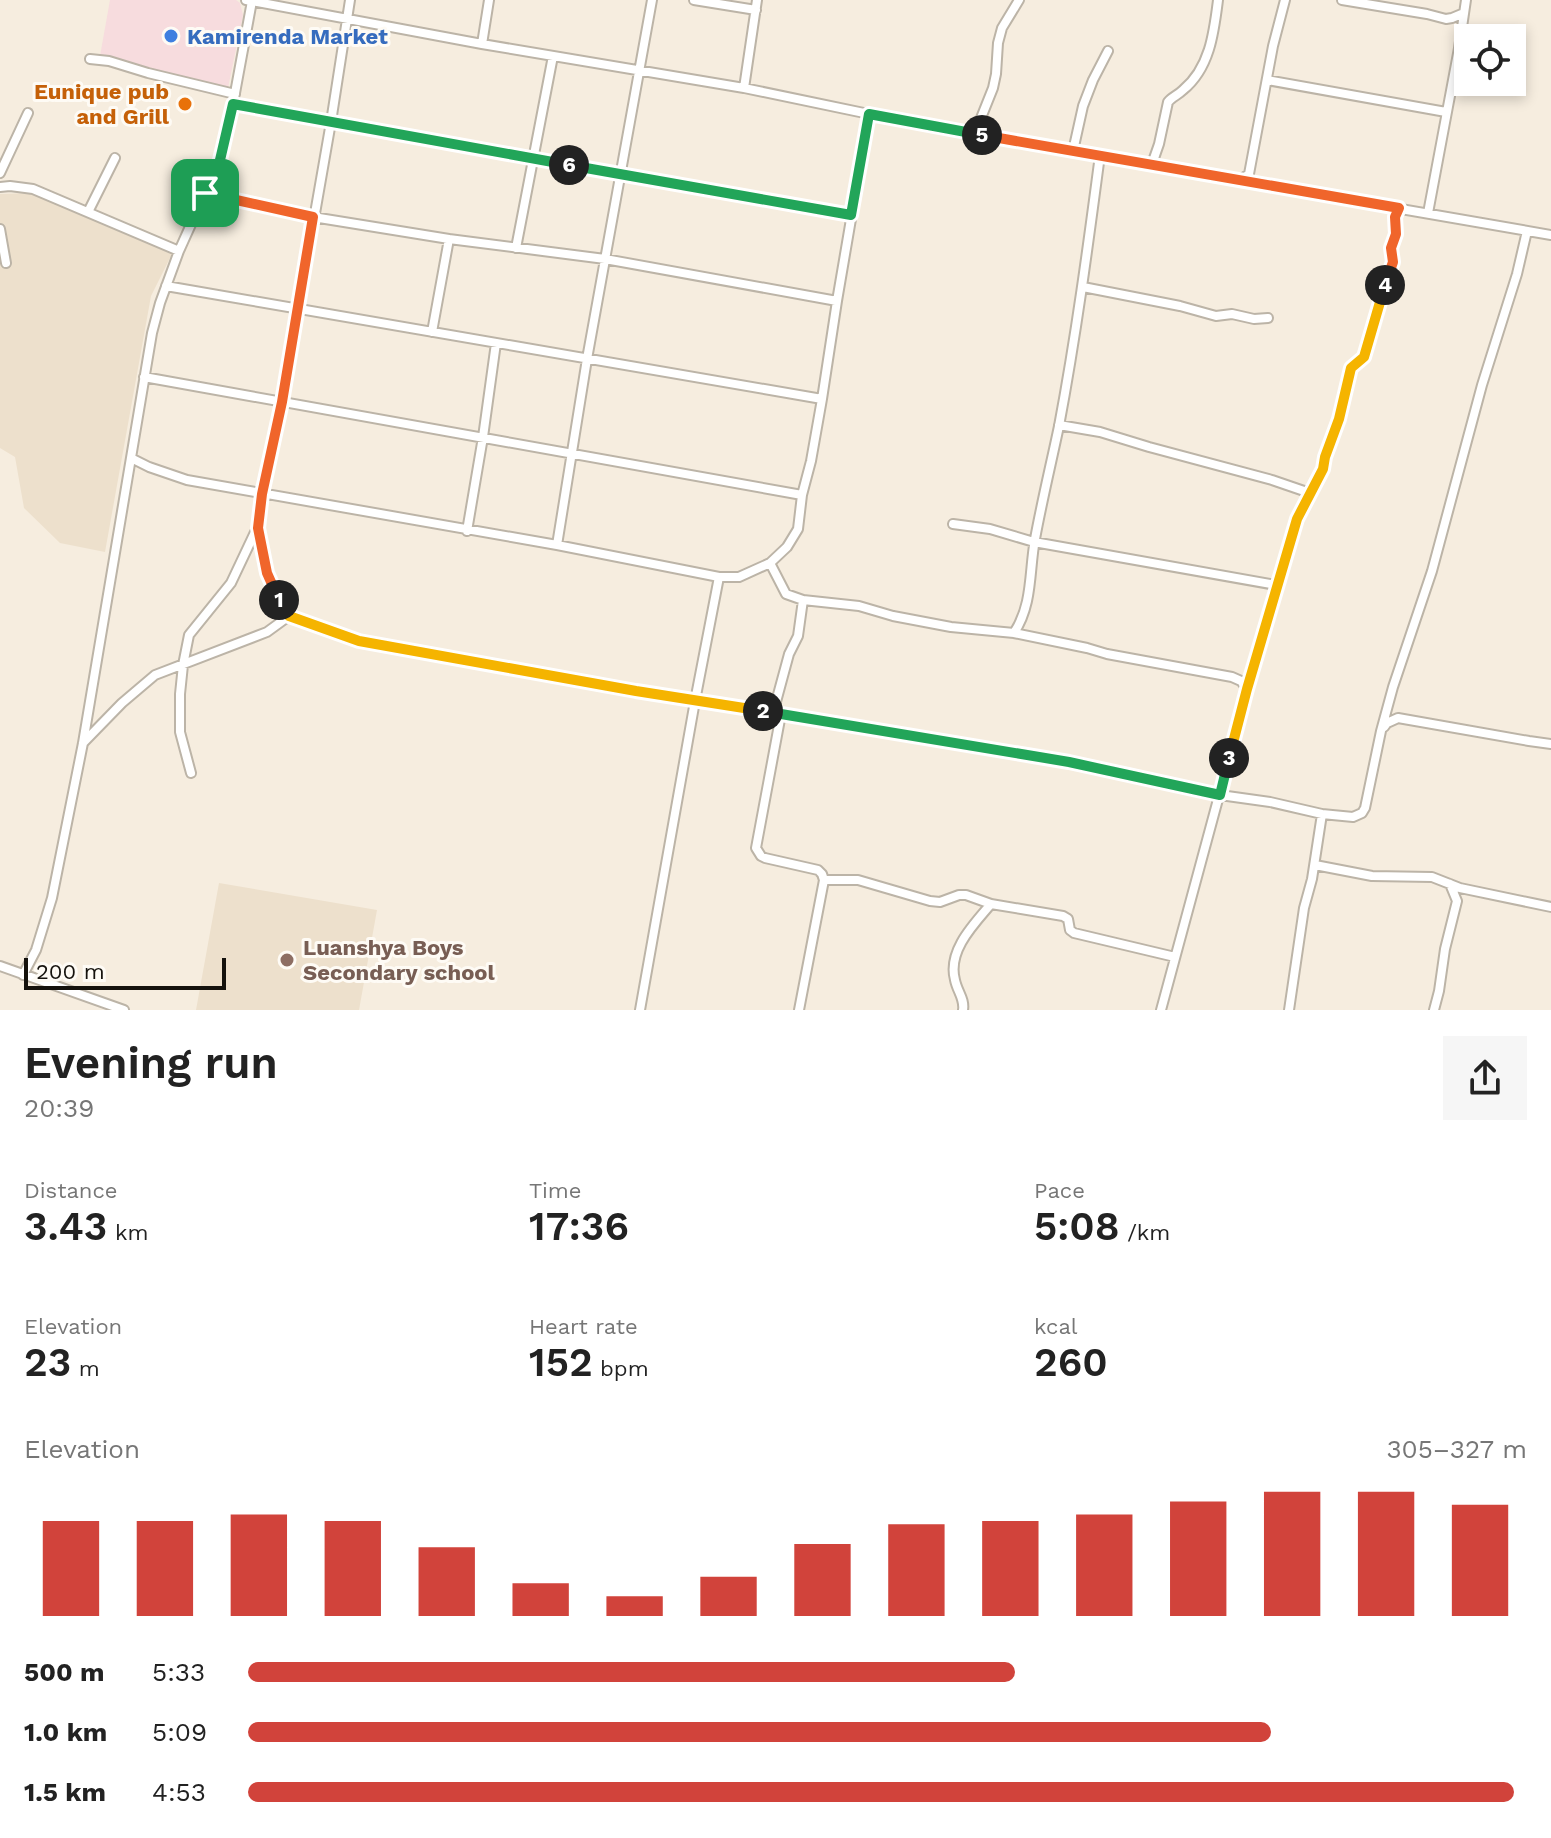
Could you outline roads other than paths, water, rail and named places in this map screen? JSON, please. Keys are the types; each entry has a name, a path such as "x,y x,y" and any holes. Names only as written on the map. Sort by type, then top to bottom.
{"street":[{"path":"350,0 258,528 267,573 289,616 359,641 695,701 1069,762 1220,795 1353,817 1362,813 1393,687 1432,571 1527,231"},
{"path":"482,44 489,0"},
{"path":"557,545 619,174 652,0"},
{"path":"694,0 756,10"},
{"path":"744,88 757,0"},
{"path":"975,133 993,88 1002,28 1019,0"},
{"path":"1152,164 1168,102 1182,91 1206,59 1218,0"},
{"path":"1239,181 1249,174 1273,46 1285,0"},
{"path":"1342,0 1446,19 1464,13"},
{"path":"1428,213 1466,0"},
{"path":"23,975 36,950 52,898 83,743 152,333 179,251 220,160 235,94 249,1 1551,235"},
{"path":"1073,151 1083,106 1108,51"},
{"path":"516,248 553,56"},
{"path":"90,59 109,61 235,94"},
{"path":"1267,80 1446,112"},
{"path":"233,104 851,215"},
{"path":"0,173 28,113"},
{"path":"131,458 187,480 557,545 719,577 739,577 770,563 787,547 798,529 869,114"},
{"path":"1014,633 1023,620 1029,599 1034,542 1059,425 1083,287 1100,155"},
{"path":"88,212 115,158"},
{"path":"0,187 33,189 179,251"},
{"path":"205,193 313,217 449,239 605,259 837,301"},
{"path":"1161,1010 1276,585 1297,519 1323,469 1351,368 1364,357 1372,334 1393,262 1391,248 1399,208"},
{"path":"0,229 6,263"},
{"path":"432,332 449,239"},
{"path":"166,286 822,399"},
{"path":"1083,287 1216,316 1232,314 1254,319 1268,318"},
{"path":"467,531 496,343"},
{"path":"144,377 802,495"},
{"path":"1059,425 1100,432 1272,480 1307,492 1308,496"},
{"path":"953,524 990,529 1034,542 1276,585"},
{"path":"191,773 180,732 180,694 189,635 231,583 258,528"},
{"path":"770,563 786,594 803,600 859,606 951,627 1014,633 1232,677 1241,681 1247,689"},
{"path":"640,1010 719,577"},
{"path":"799,1010 824,880 818,870 765,858 756,850 777,713 789,654 798,636 803,600"},
{"path":"83,743 155,675 267,632 289,616"},
{"path":"1381,731 1387,723 1398,718 1551,744"},
{"path":"1289,1010 1322,814"},
{"path":"1315,865 1372,876 1432,877 1460,888 1551,907"},
{"path":"824,880 858,880 930,901 940,902 966,895 991,904 1063,916 1068,919 1070,930 1074,933 1175,957"},
{"path":"1434,1010 1457,901 1450,884"},
{"path":"963,1010 954,980 954,959 991,904"},
{"path":"0,966 124,1010"}],"place":[{"name":"Kamirenda Market","path":"171,36"},
{"name":"Eunique pub and Grill","path":"185,104"},
{"name":"Luanshya Boys Secondary school","path":"287,960"}]}
